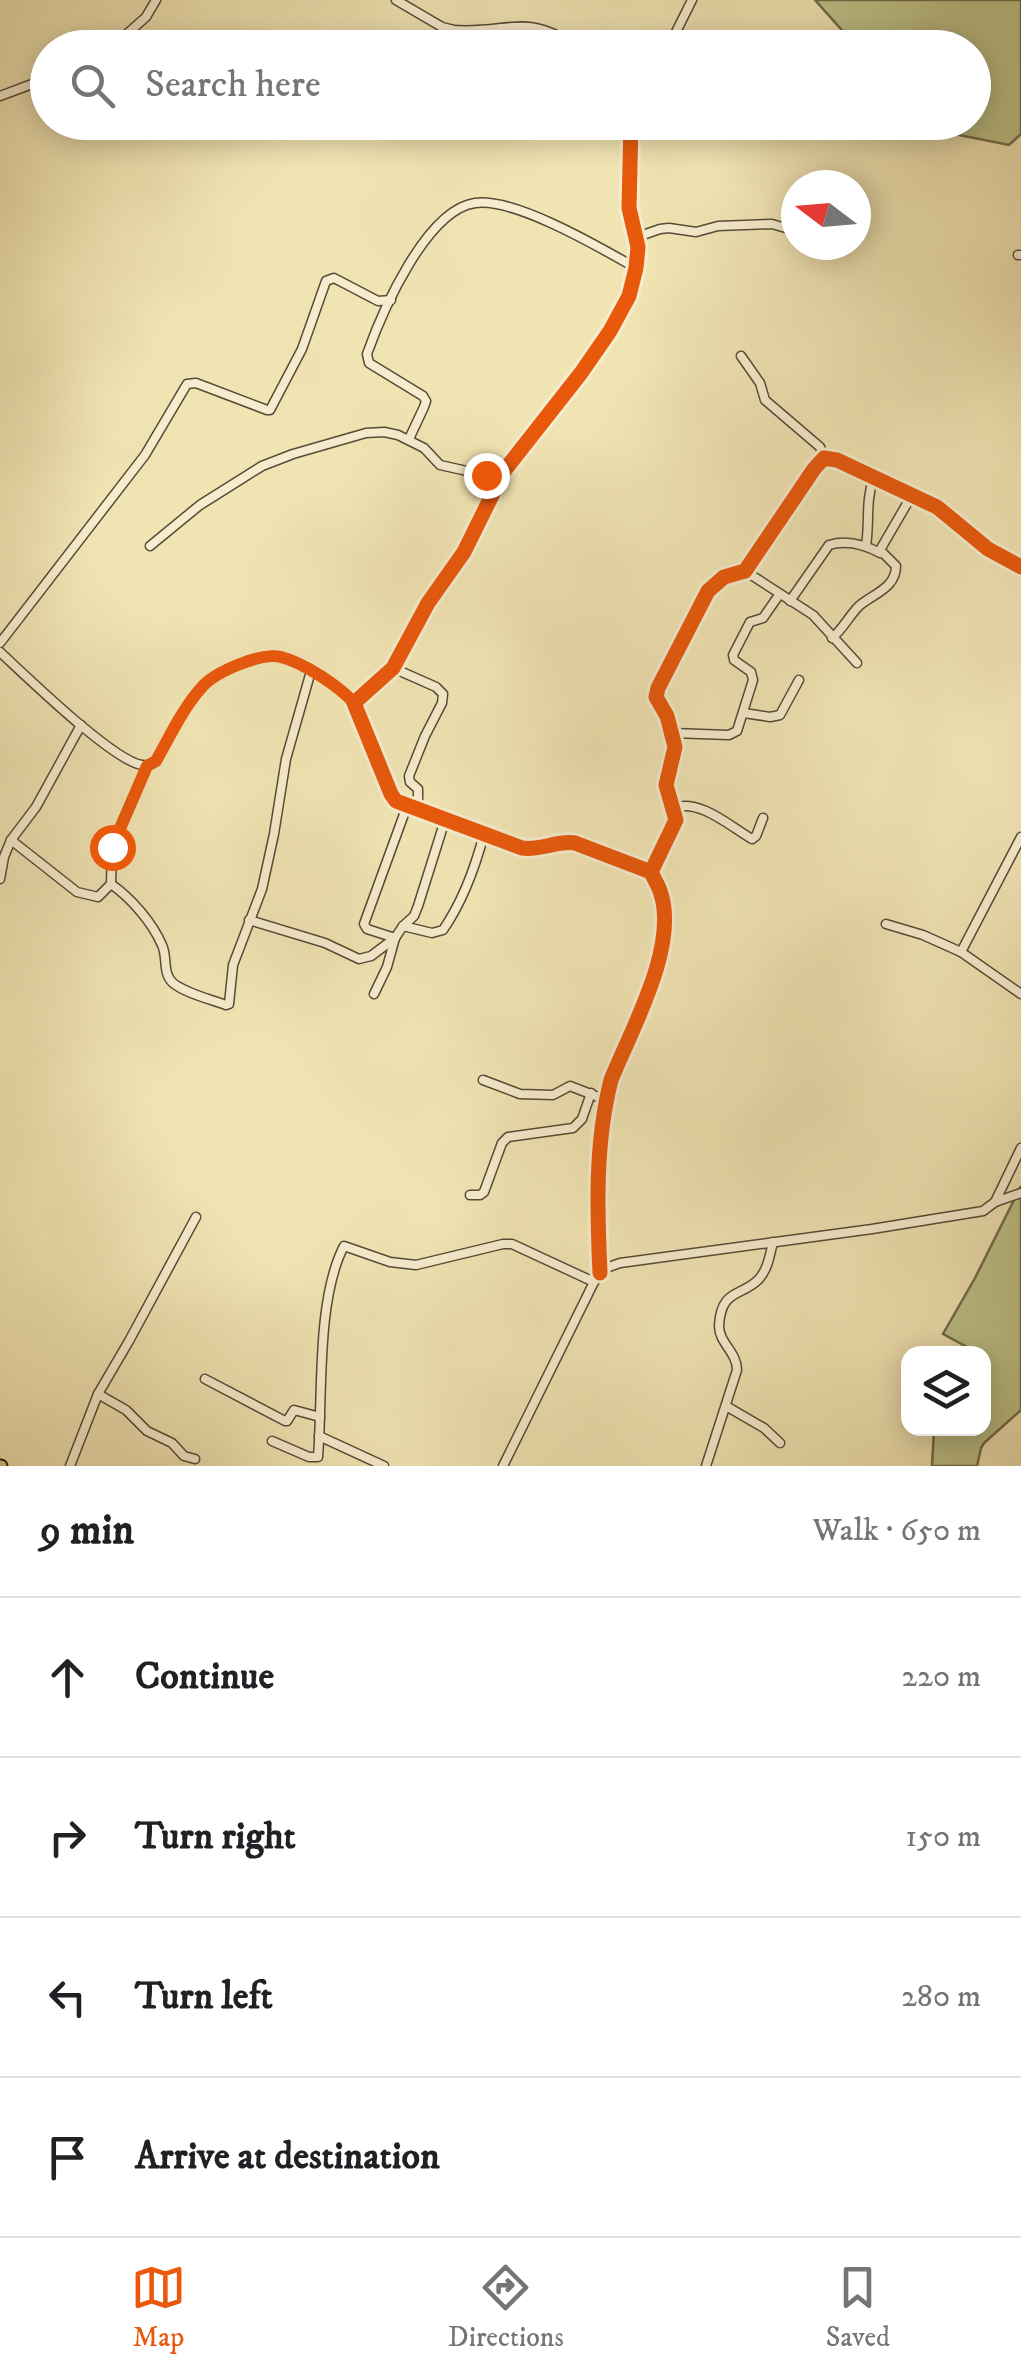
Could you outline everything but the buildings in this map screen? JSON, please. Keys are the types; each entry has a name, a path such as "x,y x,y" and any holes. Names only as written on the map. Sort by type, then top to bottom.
{"street":[{"path":"132,30 146,18 156,0"},
{"path":"396,0 454,30 530,26 543,30"},
{"path":"677,30 692,0"},
{"path":"0,96 30,85"},
{"path":"354,703 394,668 428,602 464,552 509,464 581,373 629,296 636,268 637,237 629,198 631,140"},
{"path":"409,439 426,402 423,396 372,366 368,350 413,257 434,229 458,209 474,203 529,214 636,268"},
{"path":"637,237 669,228 691,232 718,226 781,227"},
{"path":"0,643 145,455 188,384 196,383 270,410 302,349 326,282 334,278 378,301 391,300"},
{"path":"740,356 760,383 765,400 820,447 824,458"},
{"path":"150,546 200,505 262,466 366,433 384,432 409,439 440,465 486,475 498,483"},
{"path":"824,458 874,476 936,507 995,554 1021,567"},
{"path":"651,872 676,816 666,785 675,752 667,716 656,697 658,688 708,590 724,577 745,571 824,458"},
{"path":"866,546 868,496 874,476"},
{"path":"880,553 881,544 912,495"},
{"path":"790,601 830,545 866,546 896,566 894,578 870,596 832,638"},
{"path":"745,571 813,616 858,663"},
{"path":"672,733 734,734 740,727 753,676 733,655 750,622 766,614 779,594"},
{"path":"0,652 81,725 126,758 147,766"},
{"path":"11,840 82,895 98,897 110,884 112,847 147,766 156,761 194,697 224,670 276,656 311,671 354,703 390,794 396,800 529,850 575,843 651,872 663,904 662,951 610,1080 606,1100 596,1204 600,1273"},
{"path":"394,668 443,694 409,776 418,788 418,810"},
{"path":"110,884 130,900 158,937 171,981 226,1005 231,1001 234,965 262,888 286,760 311,671"},
{"path":"744,713 780,715 799,680"},
{"path":"0,879 6,848 36,806 81,725"},
{"path":"395,938 366,929 364,924 408,806"},
{"path":"674,808 695,808 752,839 763,818"},
{"path":"374,994 395,938 414,916 444,820"},
{"path":"403,926 432,933 443,930 476,866 484,834"},
{"path":"961,952 1021,837"},
{"path":"248,920 325,943 358,959 371,956 395,938"},
{"path":"886,924 961,952 1021,994"},
{"path":"483,1080 520,1094 553,1095 570,1086 606,1100"},
{"path":"470,1196 484,1192 502,1143 508,1137 573,1128 582,1119 591,1094"},
{"path":"503,1466 600,1273 620,1263 977,1212 995,1202 1021,1148"},
{"path":"995,1202 1021,1193"},
{"path":"70,1466 98,1394 196,1217"},
{"path":"706,1466 738,1363 721,1337 724,1306 733,1294 763,1274 774,1242"},
{"path":"272,1442 316,1459 318,1456 322,1352 331,1282 344,1246 390,1262 416,1265 506,1243 523,1247 594,1282"},
{"path":"205,1379 284,1421 294,1410 320,1417"},
{"path":"98,1394 126,1410 147,1431 172,1443 184,1456 196,1459"},
{"path":"726,1406 764,1428 780,1443"},
{"path":"319,1436 384,1466"}],"green space":[{"path":"815,0 1021,0 1021,134 1009,145 984,140 991,140 991,30 842,30"},
{"path":"1021,1186 1021,1410 984,1443 977,1466 932,1466 934,1436 991,1436 991,1346 965,1346 943,1334"}],"cycle path":[{"path":"600,1273 598,1200 602,1128 611,1080 658,963 665,915 659,888 651,872 575,843 522,848 396,801 354,703 393,668 428,603 464,552 504,471 581,373 629,296 638,247 629,208 631,140"},
{"path":"651,872 676,820 666,785 675,747 667,716 656,697 658,688 708,591 724,577 745,571 824,458 837,460 937,507 988,549 1021,567"}],"route":[{"path":"112,847 147,766 156,761 194,697 224,670 269,656 281,657 317,674 354,703 394,668 428,602 464,552 488,504 498,483 486,475"}]}
